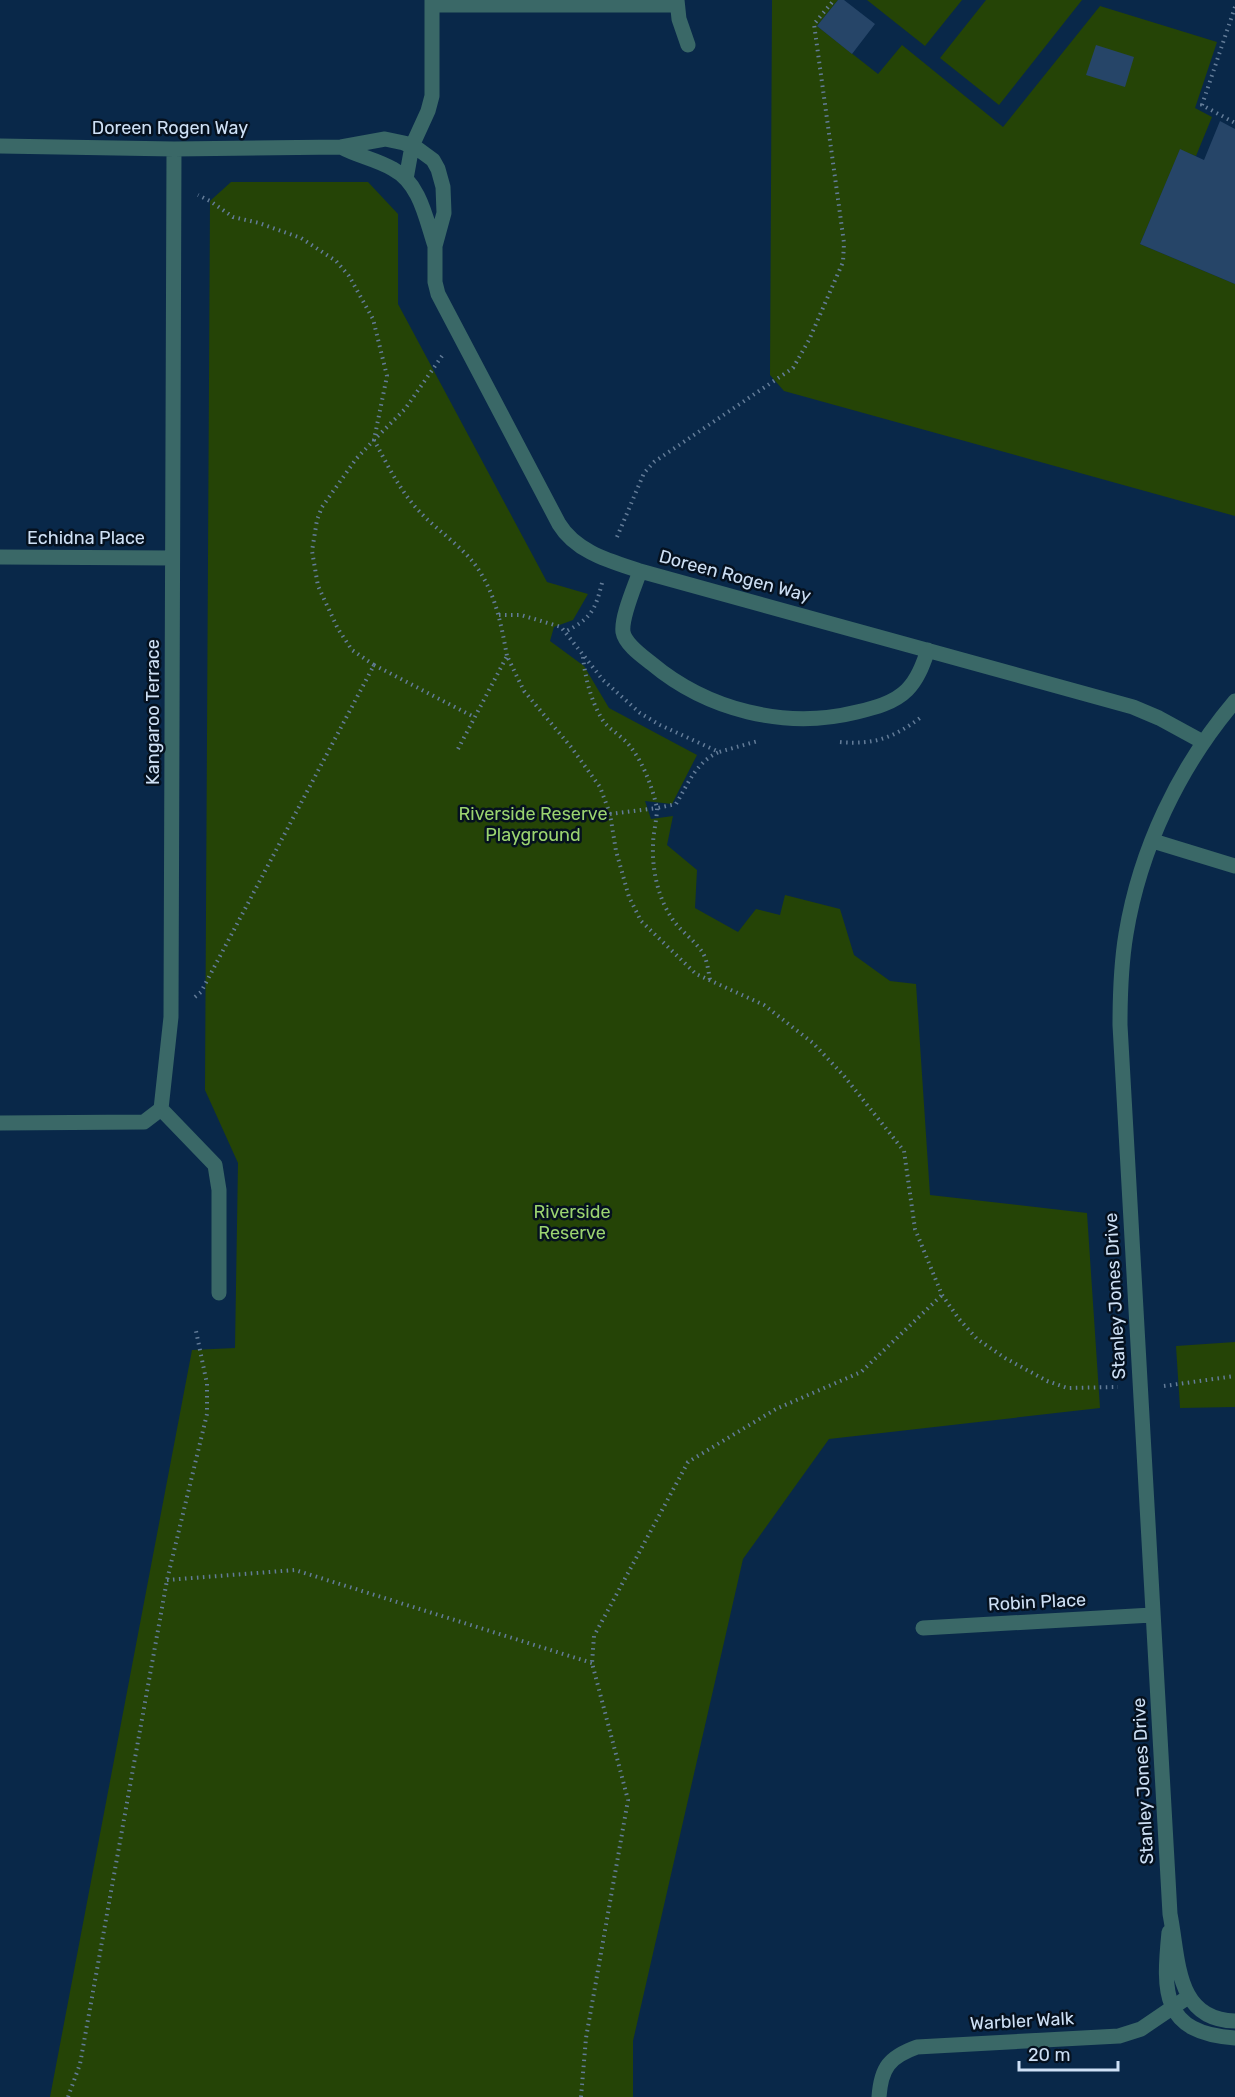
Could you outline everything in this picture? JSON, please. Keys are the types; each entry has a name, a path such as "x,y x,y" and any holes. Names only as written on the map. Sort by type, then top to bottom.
{"street":[{"path":"406,179 412,146 428,111 432,96 432,2 677,3 687,45"},
{"name":"Doreen Rogen Way","path":"0,146 174,149 340,147 380,139 412,146 433,160 444,187 444,213 435,246 435,282 441,300 566,536 592,553 640,571 1134,707 1203,742"},
{"name":"Doreen Rogen Way","path":"340,147 393,169 406,179 416,193 435,246"},
{"name":"Kangaroo Terrace","path":"161,1108 171,1017 174,149"},
{"name":"Echidna Place","path":"0,557 172,558"},
{"path":"640,571 624,622 625,637 646,659 671,678 696,693 739,710 774,717 802,719 841,716 871,708 896,699 908,689 918,674 928,650"},
{"name":"Stanley Jones Drive","path":"1188,1997 1183,1983 1170,1914 1120,1025 1121,985 1126,935 1135,894 1153,841 1176,787 1203,742 1235,701"},
{"path":"1153,841 1235,866"},
{"path":"0,1124 144,1122 161,1108 215,1165 219,1190 219,1293"},
{"name":"Robin Place","path":"923,1628 1152,1615"},
{"name":"Stanley Jones Drive","path":"1170,1914 1165,1968 1172,2009"},
{"path":"1188,1997 1198,2010 1211,2017 1235,2021"},
{"name":"Warbler Walk","path":"879,2097 882,2075 888,2064 904,2052 917,2047 1119,2036 1141,2028 1188,1997"},
{"path":"1172,2009 1187,2024 1203,2032 1218,2037 1235,2038"}],"path":[{"path":"615,544 644,473 654,462 793,368 809,340 843,262 844,243 814,24 834,0"},
{"path":"1235,7 1202,105 1235,123"},
{"path":"195,194 234,217 302,238 336,261 348,276 373,319 387,376 374,440 394,476 418,511 461,549 483,576 499,615 507,656 515,674 534,705 594,778 606,801 621,873 634,910 649,930 696,974 764,1005 813,1043 844,1076 904,1151 915,1229 942,1295 959,1319 977,1339 1005,1358 1047,1381 1067,1388 1165,1386 1235,1376"},
{"path":"448,350 405,409 356,459 322,507 317,520 312,551 318,586 338,629 352,650 374,665 474,717"},
{"path":"499,615 521,615 561,627 565,632"},
{"path":"458,749 507,656"},
{"path":"583,656 590,687 603,720 635,753 654,794 657,808 652,847 660,896 681,931 703,954 710,980"},
{"path":"171,1017 201,992 374,665"},
{"path":"610,814 676,804 696,770 707,758 719,752"},
{"path":"581,2097 586,2038 628,1800 592,1663 594,1636 687,1462 776,1408 861,1372 942,1295"},
{"path":"68,2097 81,2064 167,1580 207,1414 207,1384 196,1331"},
{"path":"167,1580 296,1570 592,1663"}],"green space":[{"path":"772,0 838,0 817,26 878,74 902,45 1003,127 1100,6 1217,42 1195,108 1212,117 1196,156 1180,150 1140,244 1235,284 1235,516 784,391 770,375"},
{"path":"867,0 962,0 925,46"},
{"path":"986,0 1082,0 999,105 940,58"},
{"name":"Riverside Reserve","path":"231,182 368,182 398,214 398,304 547,582 588,594 573,620 554,627 550,641 584,666 609,708 697,755 672,804 645,801 651,819 673,816 667,845 697,870 695,908 738,932 756,909 780,915 785,895 840,909 854,955 890,981 916,984 930,1195 1087,1213 1100,1408 829,1439 743,1559 633,2041 633,2097 50,2097 192,1350 235,1348 238,1163 205,1090 210,201"},
{"path":"1235,1342 1235,1407 1180,1408 1176,1346"}],"building":[{"path":"838,0 844,0 875,24 852,54 817,26"},
{"path":"1096,45 1134,57 1125,87 1086,75"},
{"path":"1220,121 1235,129 1235,284 1140,244 1180,149 1204,160"}],"park label":[{"name":"Riverside Reserve Playground","path":"533,824"}]}
